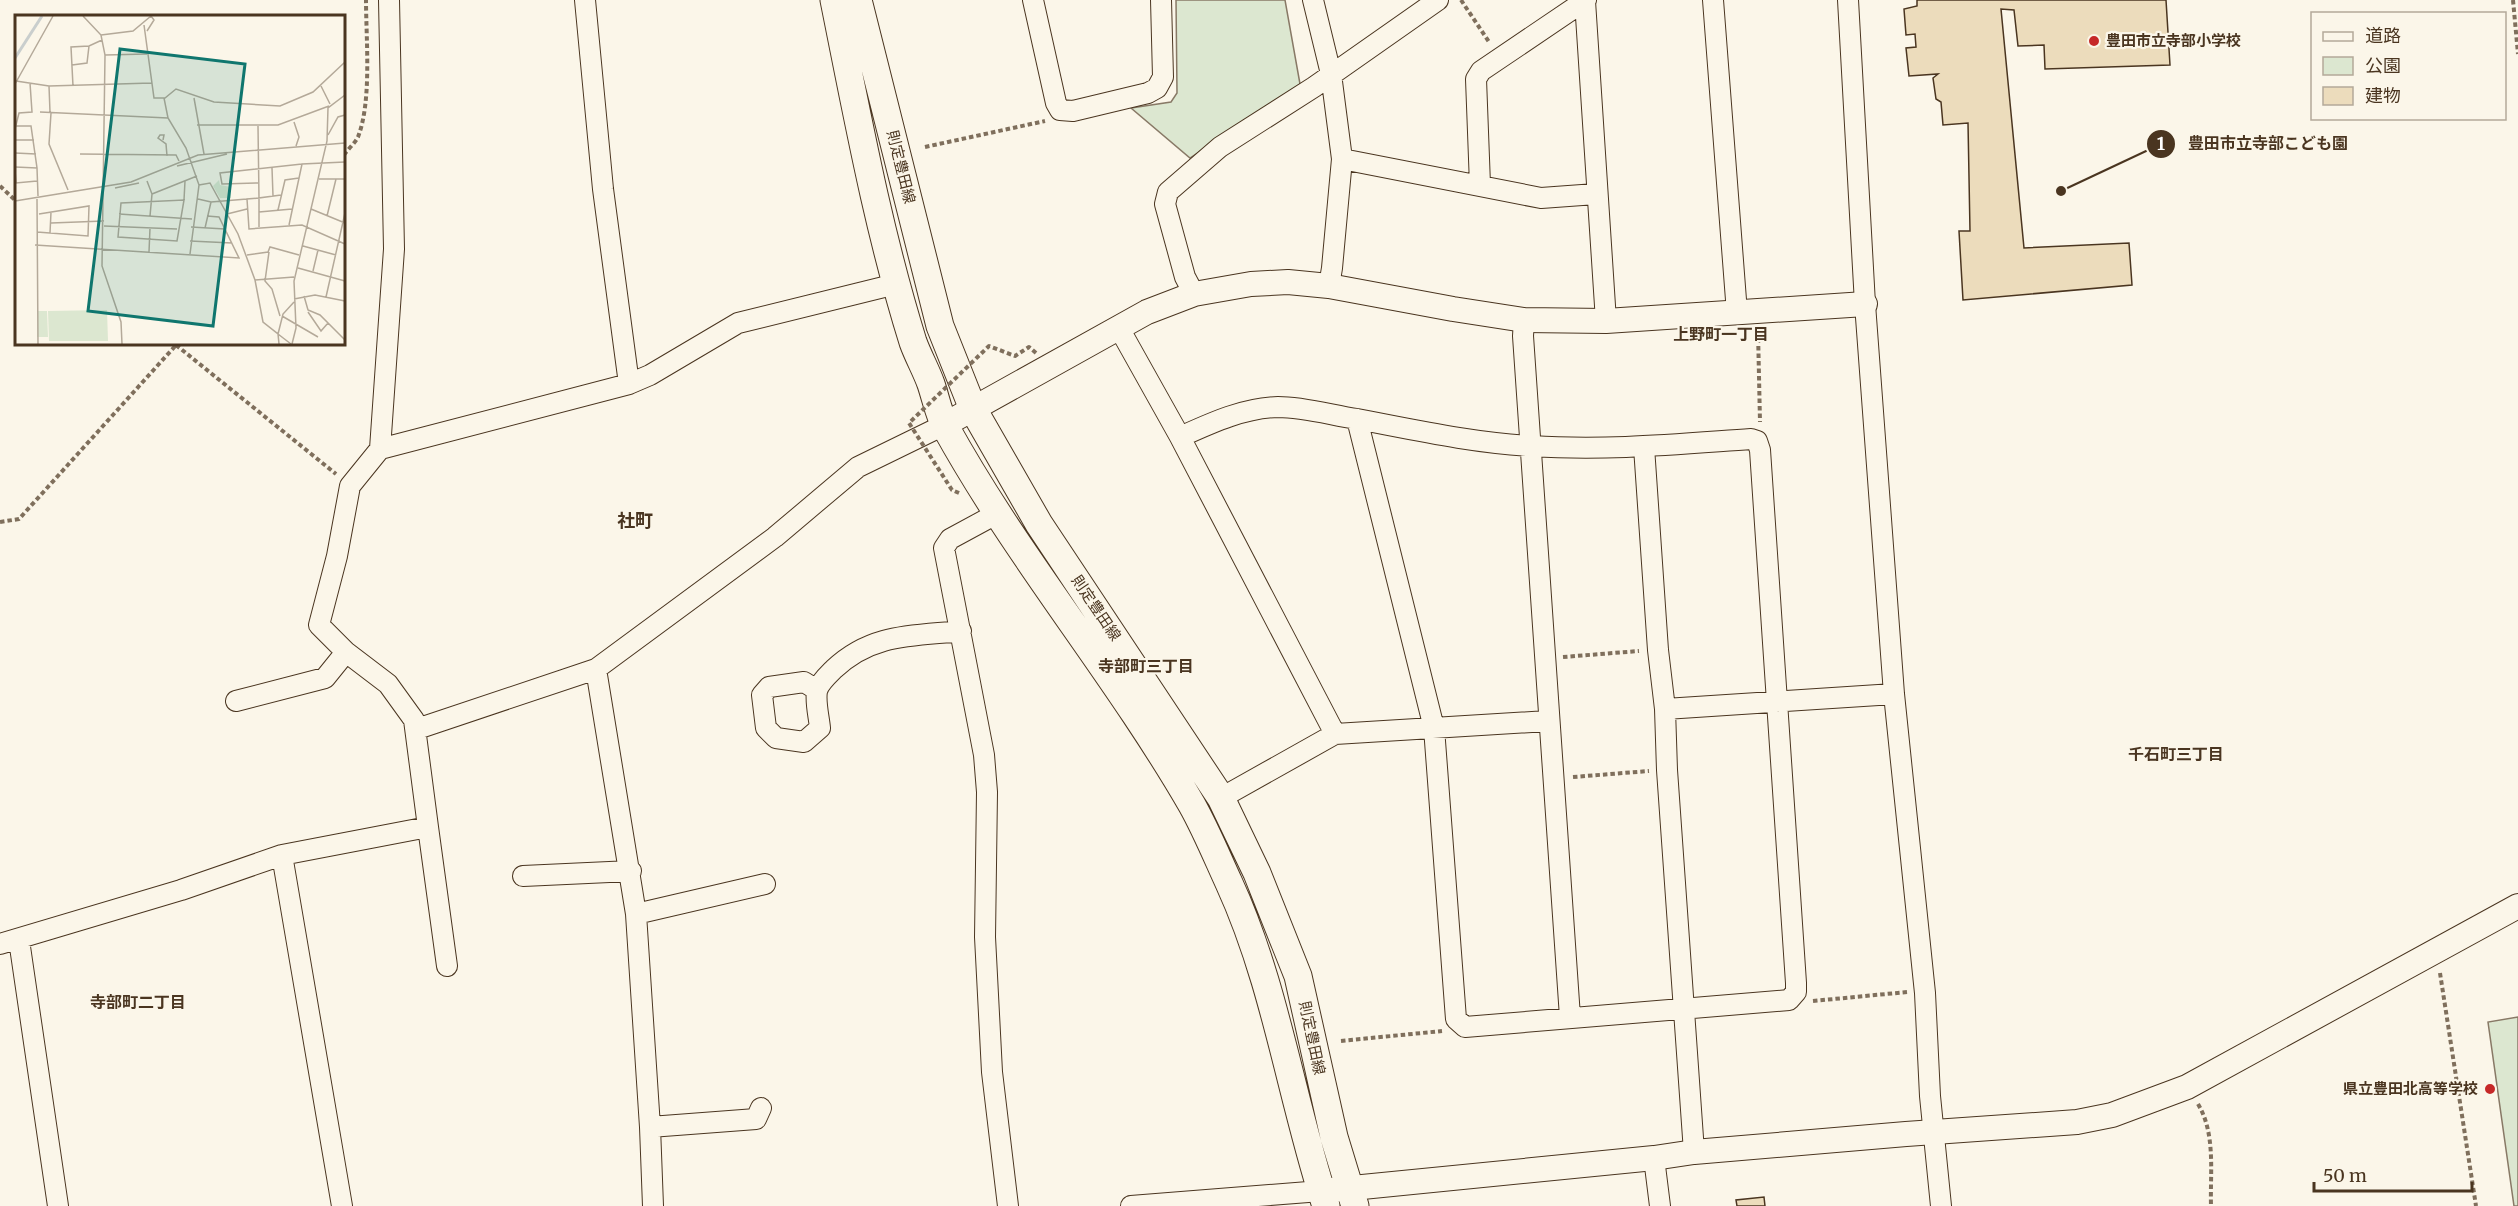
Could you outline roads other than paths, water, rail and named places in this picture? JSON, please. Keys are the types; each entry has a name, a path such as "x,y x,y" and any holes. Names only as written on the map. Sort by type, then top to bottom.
{"main road":[{"name":"則定豊田線","path":"834,0 868,168 896,284 914,345 931,384 944,425 1042,582 1160,753 1194,809 1222,867 1252,940 1324,1198"},
{"name":"則定豊田線","path":"858,0 940,326 973,409 1039,524 1221,798 1257,873 1298,976 1334,1137 1353,1197"}],"street":[{"path":"389,0 394,249 380,449 350,486 337,556 319,625 346,652 388,684 414,720 447,966"},
{"path":"585,0 603,189 629,384"},
{"path":"1033,0 1056,103 1060,110 1073,111 1148,93 1158,88 1163,77 1161,0"},
{"path":"1312,0 1331,74 1342,159 1329,286"},
{"path":"1194,294 1185,277 1165,204 1168,192 1220,147 1438,0"},
{"path":"1586,0 1596,194 1606,321"},
{"path":"1480,185 1476,79 1481,71 1586,0"},
{"path":"1713,0 1737,314"},
{"path":"1848,0 1865,304 1894,694 1925,993 1930,1096 1941,1206"},
{"path":"1342,159 1541,198 1596,194"},
{"path":"417,729 596,669 775,537 858,467 944,425 1147,312 1194,294 1275,282 1329,286 1524,320 1606,321 1865,304"},
{"path":"380,449 629,384 650,375 738,323 896,284"},
{"path":"1524,320 1523,336 1548,721 1570,1017"},
{"path":"1119,328 1180,437 1335,734"},
{"path":"1180,437 1225,417 1258,409 1279,407 1357,419 1450,436 1531,446 1644,447 1751,439 1757,441 1760,450 1796,984 1792,996 1784,1001 1466,1027 1459,1023 1454,1015 1434,728 1357,419"},
{"path":"1644,447 1658,650 1665,709 1667,770 1694,1152"},
{"path":"998,513 950,539 944,548 984,755 987,792 986,959 992,1072 1008,1206"},
{"path":"817,690 827,676 847,657 872,643 892,638 961,631"},
{"path":"236,701 325,678 346,652"},
{"path":"596,669 631,871 636,915 653,1206"},
{"path":"1665,709 1776,704 1894,694"},
{"path":"1221,798 1335,734 1548,721"},
{"path":"58,1206 10,942 41,930 181,890 282,855 428,827"},
{"path":"282,855 342,1206"},
{"path":"523,876 631,871"},
{"path":"636,915 765,885"},
{"path":"1131,1206 1353,1197 1694,1152 2077,1122 2112,1115 2187,1087 2518,906"},
{"path":"650,1127 756,1119 761,1108"},
{"path":"1654,1158 1660,1206"}],"place":[{"name":"豊田市立寺部小学校","path":"2094,41"},
{"name":"豊田市立寺部こども園","path":"2061,191"},
{"name":"県立豊田北高等学校","path":"2490,1089"}],"district":[{"name":"上野町一丁目","path":"1721,334"},
{"name":"社町","path":"635,521"},
{"name":"寺部町三丁目","path":"1146,666"},
{"name":"千石町三丁目","path":"2176,754"},
{"name":"寺部町二丁目","path":"138,1002"}]}
